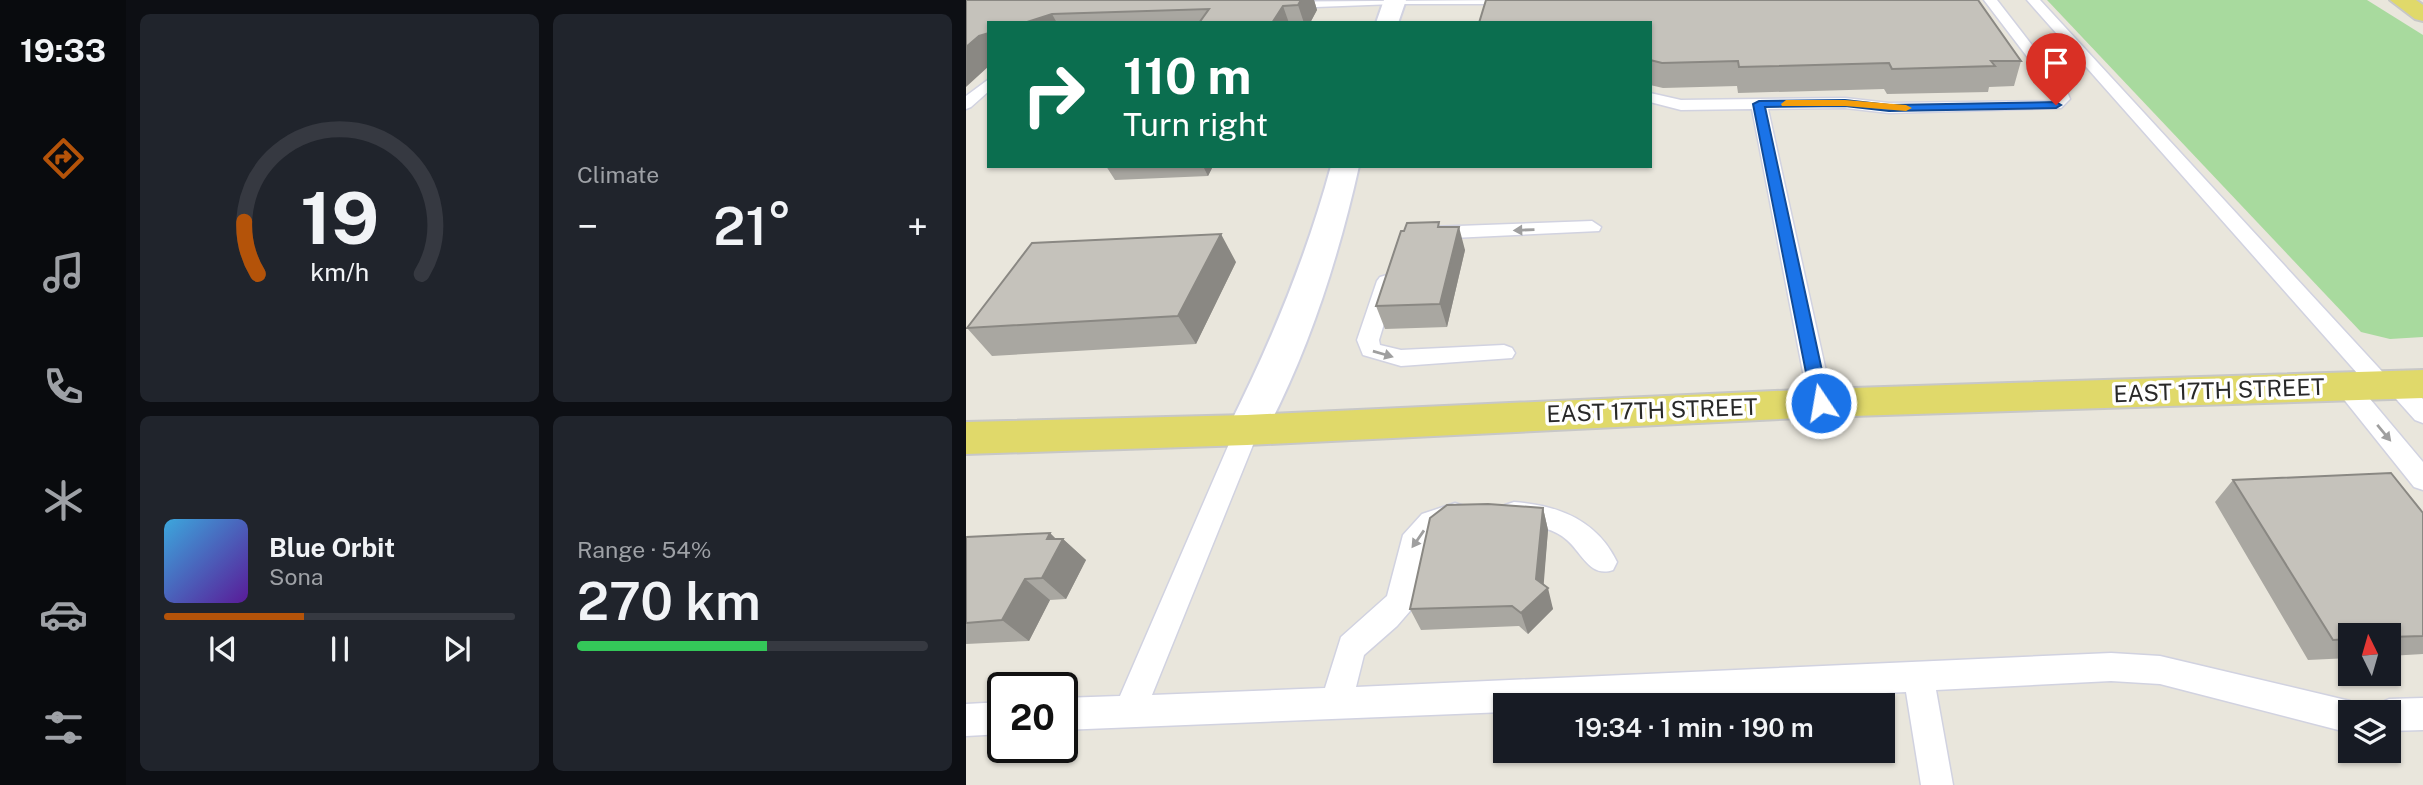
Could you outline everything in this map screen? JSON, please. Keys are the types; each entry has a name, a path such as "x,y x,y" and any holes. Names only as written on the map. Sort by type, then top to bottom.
{"main road":[{"path":"2401,0 2423,14"},
{"name":"EAST 17TH STREET","path":"966,438 1247,430 1821,403 2387,385"}],"street":[{"path":"1388,21 1395,0"},
{"path":"1247,430 1282,360 1332,226 1345,168"}],"lane":[{"path":"1241,0 1237,6 1395,0 1511,0"},
{"path":"1652,98 1681,105 1845,103 1889,108 2056,105 2062,99 2061,92 1990,0"},
{"path":"2033,0 2387,385 2423,414"},
{"path":"966,104 987,85"},
{"path":"1759,104 1821,403"},
{"path":"1411,237 1425,233 1592,228"},
{"path":"1392,266 1368,340 1371,350 1401,358 1504,353"},
{"path":"2387,385 2423,480"},
{"path":"1130,710 1247,430"},
{"path":"1336,704 1351,647 1387,618 1400,602 1412,543 1431,522 1452,514 1483,512 1532,513 1557,518 1584,536 1603,562"},
{"path":"1078,713 1130,710 1175,712 2111,667 2160,670 2338,714"},
{"path":"1919,678 1937,785"},
{"path":"2401,715 2423,714"},
{"path":"966,720 987,719"}],"green space":[{"path":"2047,0 2367,0 2423,35 2423,337 2390,339 2361,332"}],"building":[{"path":"966,0 1301,0 1298,5 1283,6 1273,21 1200,21 1209,9 1052,14 1030,21 987,21 987,34 979,36 966,47"},
{"path":"1486,0 1978,0 2021,61 1991,61 1995,66 1892,69 1889,63 1739,67 1738,61 1662,63 1652,60 1652,21 1480,21"},
{"path":"1439,222 1438,227 1459,227 1440,304 1376,306 1401,231 1404,231 1407,223"},
{"path":"1221,234 1178,316 967,328 1032,243"},
{"path":"2391,473 2423,513 2423,636 2401,637 2401,623 2338,623 2338,640 2333,640 2233,480"},
{"path":"1488,504 1543,508 1536,579 1548,588 1521,613 1512,606 1410,609 1430,518 1447,505"},
{"path":"1050,533 1047,539 1063,539 1042,578 1025,579 1002,620 966,623 966,537"}],"slow traffic":[{"path":"1786,104 1845,103 1906,108"}],"route":[{"path":"1821,403 1759,104 1845,103 1889,108 2056,105"}]}
